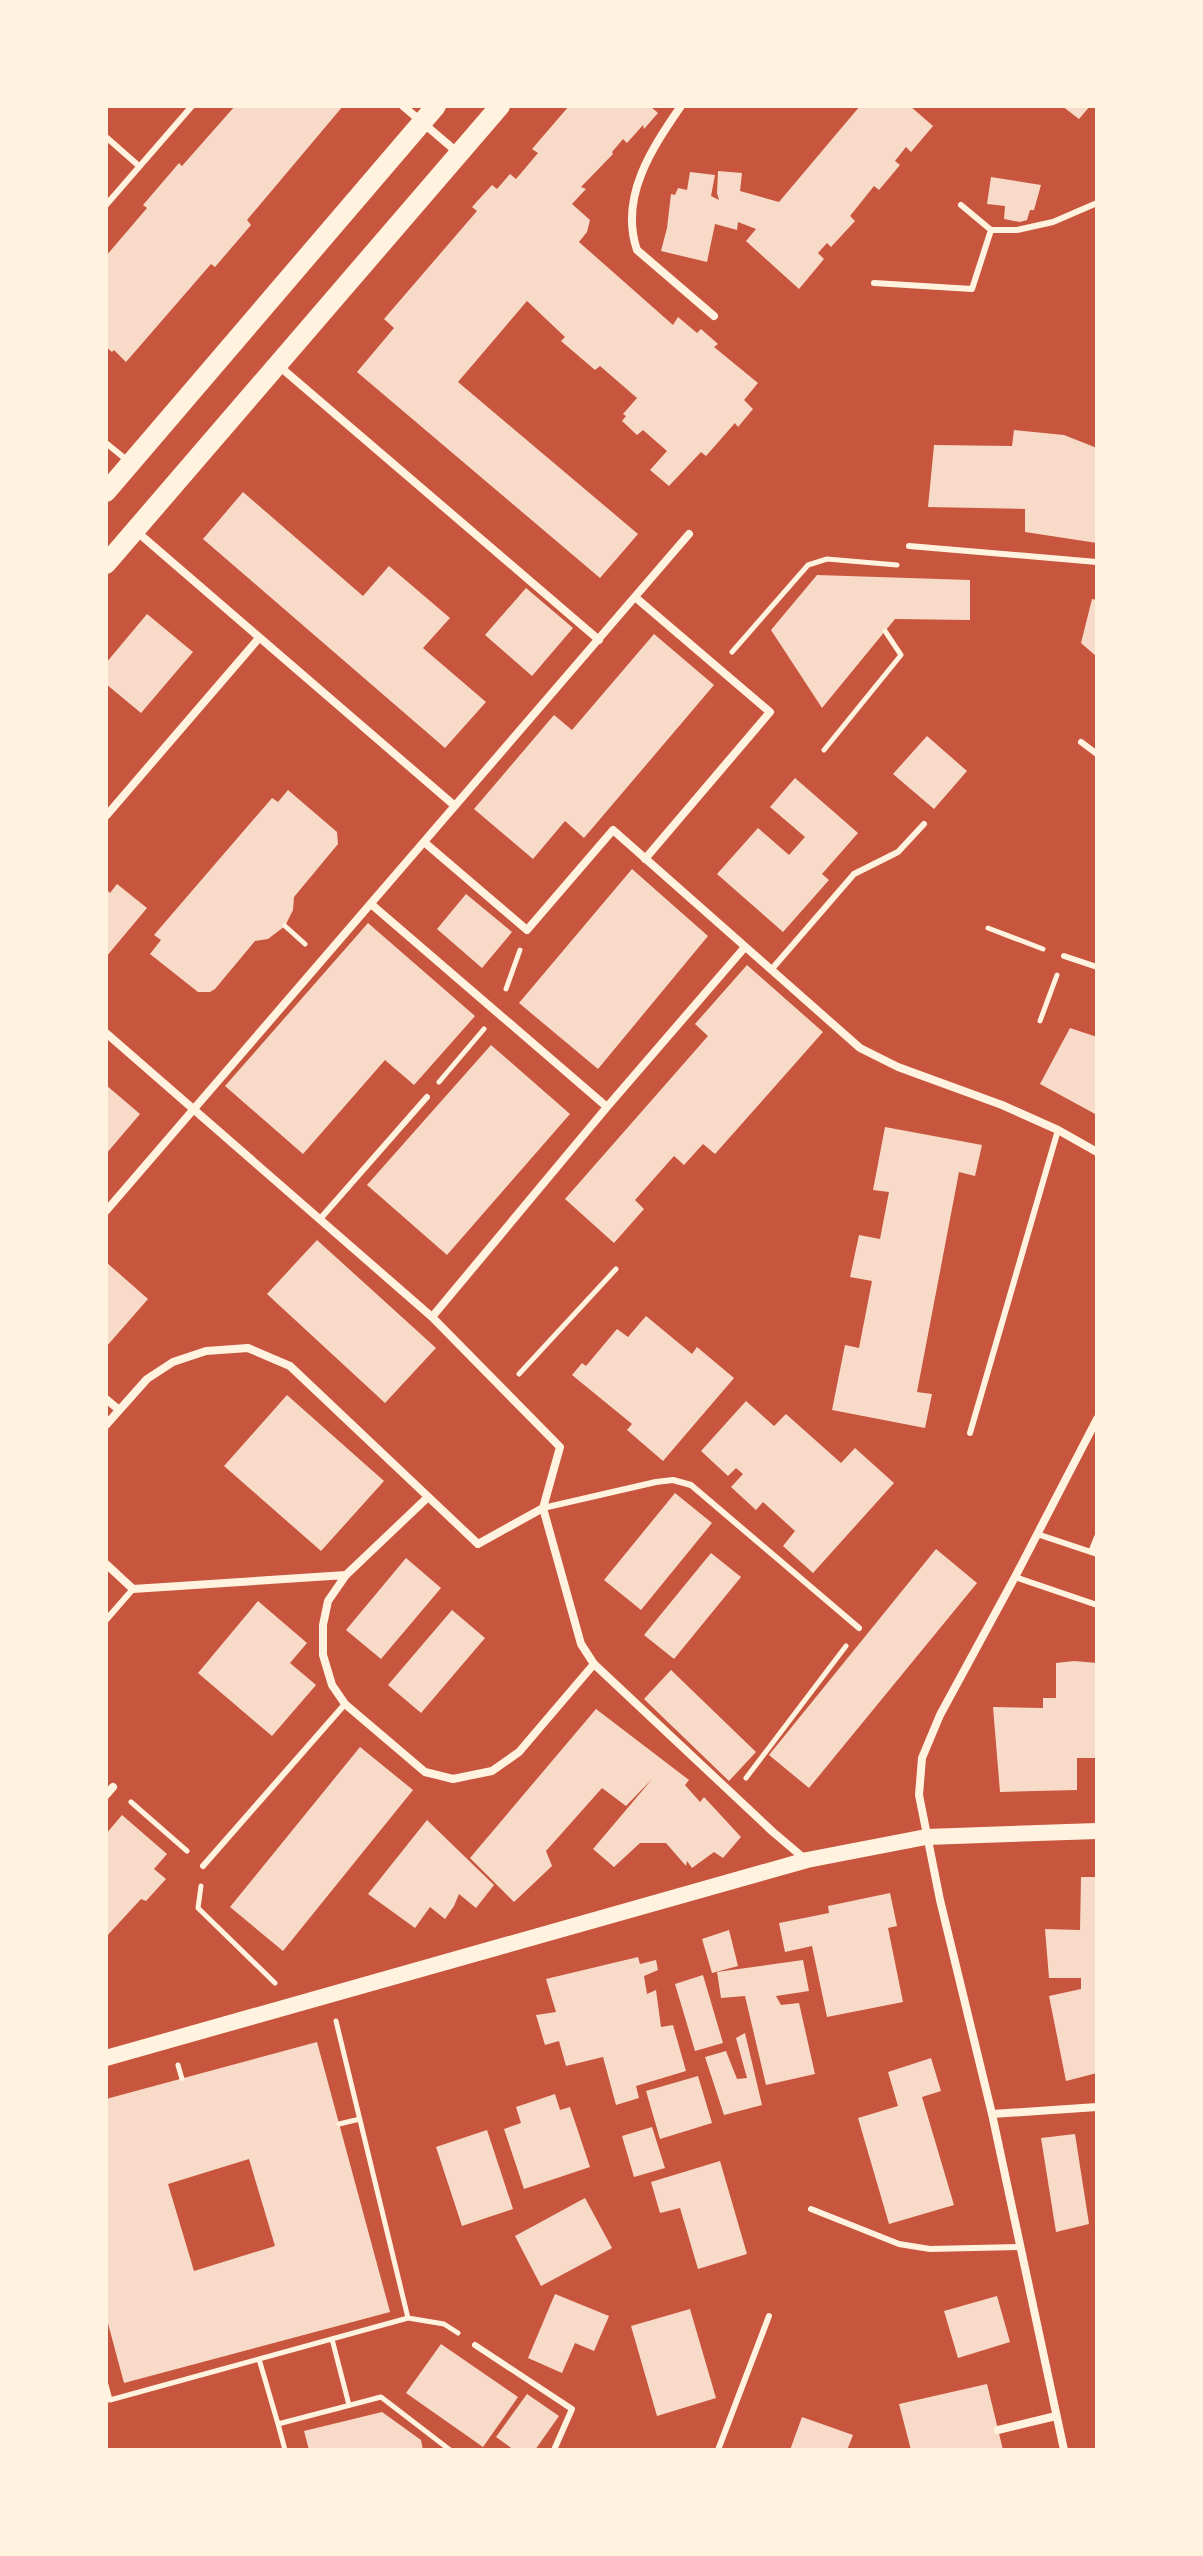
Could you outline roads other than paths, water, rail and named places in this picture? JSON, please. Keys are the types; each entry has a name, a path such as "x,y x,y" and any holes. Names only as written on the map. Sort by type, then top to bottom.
{"main road":[{"path":"106,492 436,106"},
{"path":"106,564 500,106"},
{"path":"106,2058 807,1860 926,1837 1097,1831"}],"street":[{"path":"403,106 458,153"},
{"path":"681,106 644,168 630,216 632,235 637,250 714,316"},
{"path":"278,365 599,640"},
{"path":"135,531 455,806"},
{"path":"106,1211 689,534"},
{"path":"635,597 770,712 645,859"},
{"path":"106,816 259,638"},
{"path":"424,842 527,930 613,830 860,1048 898,1067 1002,1105 1058,1130 1097,1152"},
{"path":"371,904 607,1107"},
{"path":"432,1317 745,947"},
{"path":"106,1033 432,1317 560,1447 543,1508 581,1644 594,1664 807,1860"},
{"path":"106,1425 147,1379 173,1362 206,1351 248,1348 290,1366 478,1544 543,1508"},
{"path":"106,1399 118,1409"},
{"path":"1064,2450 919,1795 922,1758 940,1715 1097,1419"},
{"path":"428,1497 346,1575 328,1601 323,1625 323,1655 332,1685 345,1704 425,1772 453,1779 492,1771 519,1752 594,1664"},
{"path":"106,1564 133,1589 346,1575"},
{"path":"106,1795 113,1787"},
{"path":"992,2114 1097,2107"},
{"path":"998,2430 1056,2416"}],"lane":[{"path":"106,205 192,106"},
{"path":"106,137 139,166"},
{"path":"961,205 991,230 1017,230 1053,222 1097,203"},
{"path":"874,283 972,289 991,230"},
{"path":"106,443 130,464"},
{"path":"909,546 1097,562"},
{"path":"1081,742 1097,754"},
{"path":"771,970 854,874 898,852 924,824"},
{"path":"1064,956 1097,967"},
{"path":"320,1219 427,1097"},
{"path":"970,1433 1058,1130"},
{"path":"543,1508 656,1482 673,1480 691,1485 859,1628"},
{"path":"1037,1534 1094,1553 1097,1537"},
{"path":"1015,1577 1097,1605"},
{"path":"106,1620 133,1589"},
{"path":"203,1866 345,1704"},
{"path":"811,2209 899,2244 930,2249 1020,2247"},
{"path":"718,2450 769,2316"},
{"path":"475,2345 572,2409 554,2450"}]}
